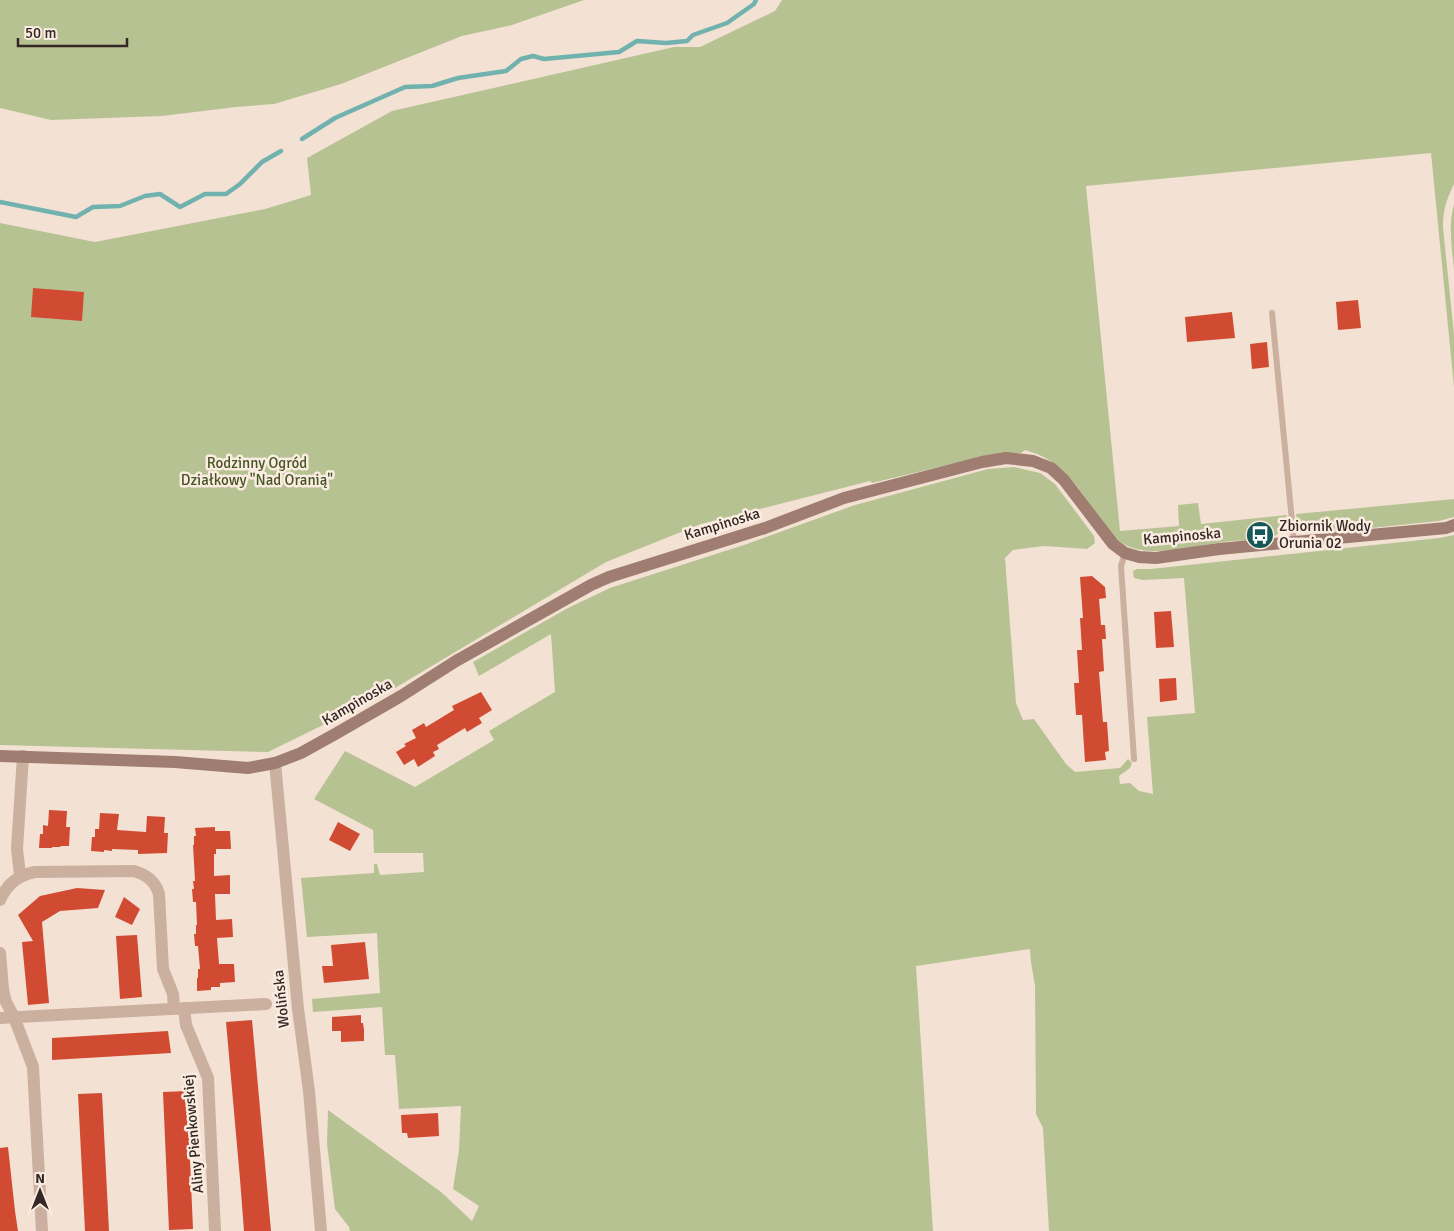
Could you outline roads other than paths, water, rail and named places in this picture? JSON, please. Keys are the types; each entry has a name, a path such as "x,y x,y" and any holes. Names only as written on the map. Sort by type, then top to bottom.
{"street":[{"name":"Kampinoska","path":"0,756 175,762 248,768 275,763 301,753 401,696 456,661 560,602 609,577 765,528 844,498 995,459 1015,458 1051,468 1064,480 1109,540 1125,553 1139,557 1156,558 1219,549 1454,526"},
{"path":"0,900 8,886 20,876 17,849 23,756"},
{"name":"Wolińska","path":"275,763 297,999 309,1091 321,1231"},
{"name":"Aliny Pienkowskiej","path":"20,876 43,871 134,871 151,880 159,894 163,969 208,1078 215,1231"},
{"path":"0,954 6,1002 14,1017 33,1067 42,1231"},
{"path":"0,1018 266,1004"}],"lane":[{"path":"1272,314 1294,542"},
{"path":"1125,553 1122,566 1134,759"}],"waterway":[{"path":"302,139 335,118 405,87 432,86 458,78 506,71 521,59 533,56 544,59 619,52 637,41 666,43 687,41 693,35 727,23 754,4 756,0"},
{"path":"0,202 76,217 93,207 120,206 145,196 160,194 180,207 205,194 226,194 240,184 262,162 281,151"}],"place":[{"name":"Zbiornik Wody Orunia 02","path":"1260,535"}],"park label":[{"name":"Rodzinny Ogród Działkowy \"Nad Oranią\"","path":"257,472"}]}
